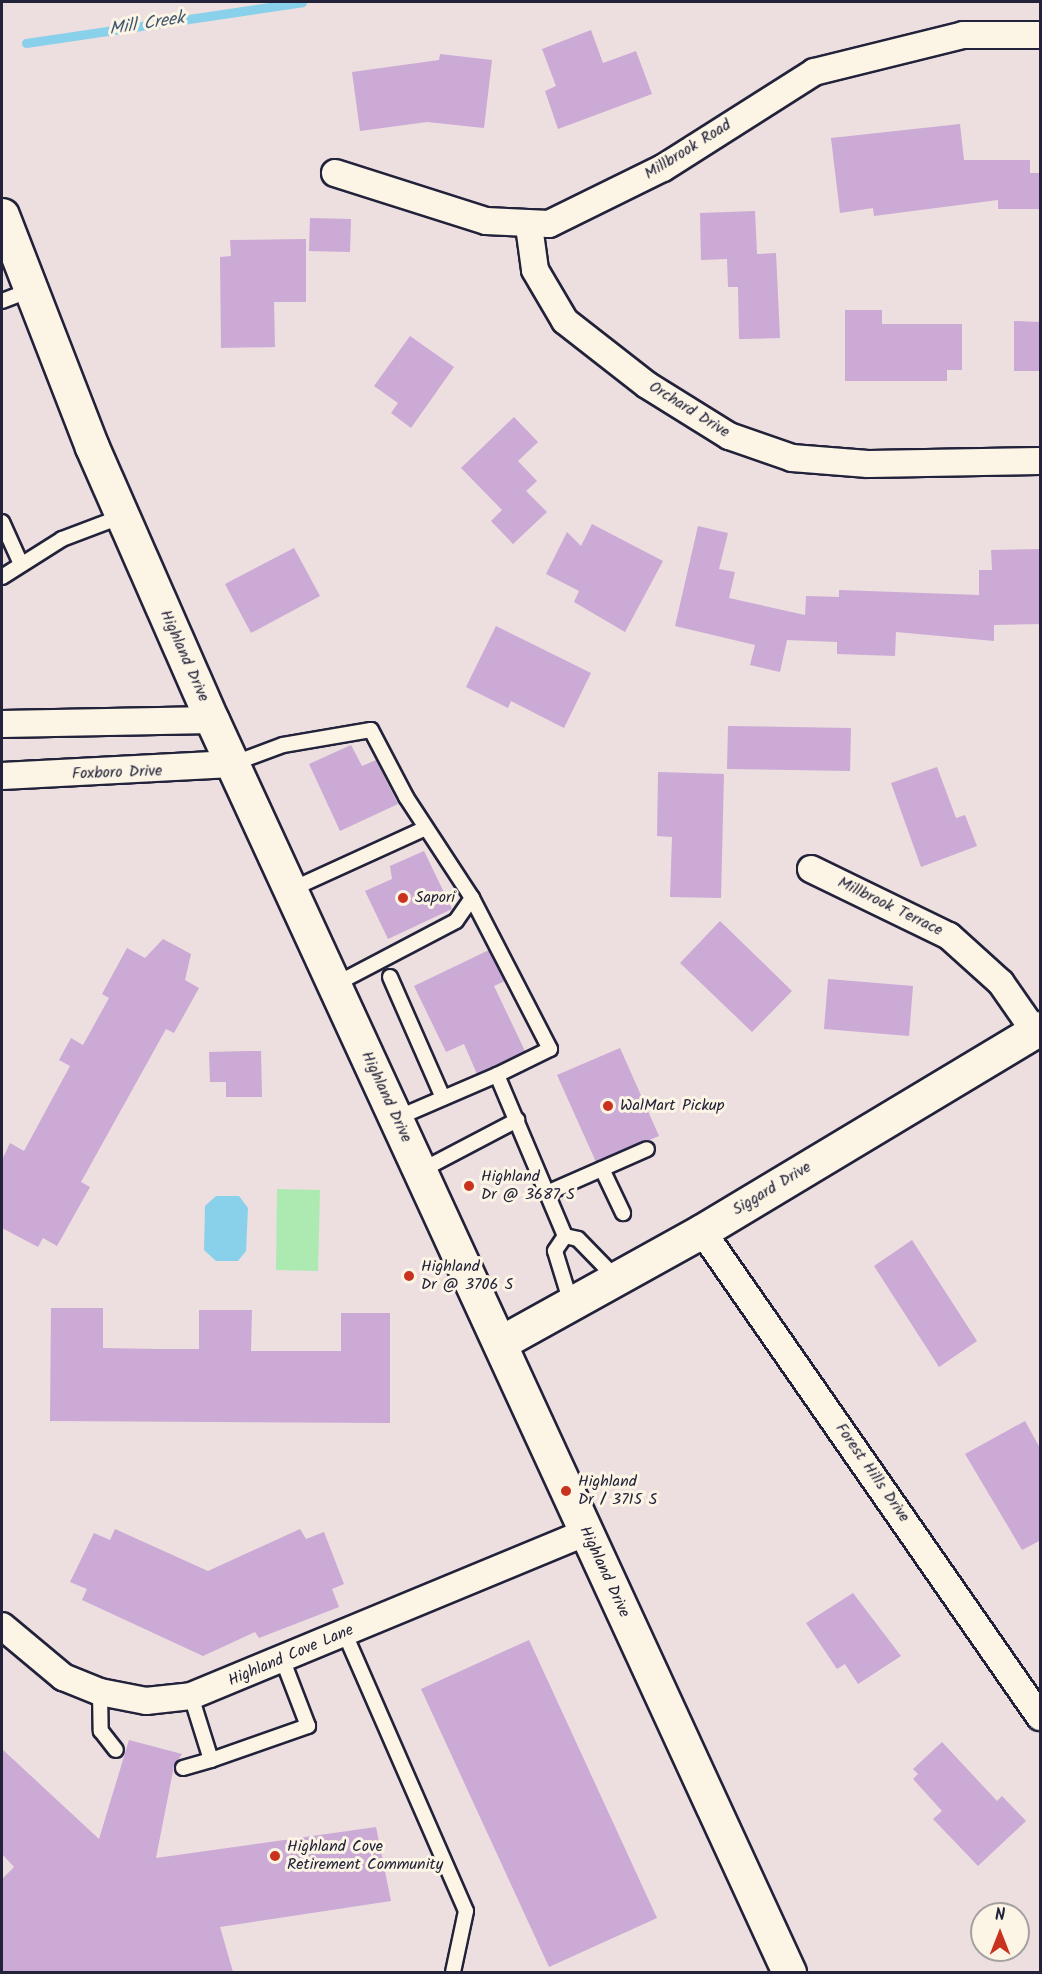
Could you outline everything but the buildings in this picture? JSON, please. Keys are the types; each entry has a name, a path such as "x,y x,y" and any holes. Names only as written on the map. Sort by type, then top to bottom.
{"main road":[{"name":"Highland Drive","path":"2,215 16,295 123,516 232,764 397,1118 787,1972"},
{"name":"Siggard Drive","path":"500,1343 702,1232 1038,1030"}],"street":[{"name":"Millbrook Road","path":"334,173 486,221 529,226 570,217 663,168 814,72 954,37 1041,35"},
{"name":"Orchard Drive","path":"529,226 535,270 565,321 647,385 729,436 792,458 868,464 1041,461"},
{"path":"2,724 212,720"},
{"name":"Foxboro Drive","path":"2,776 232,764"},
{"name":"Millbrook Terrace","path":"811,869 949,936 1001,983 1038,1030"},
{"name":"Forest Hills Drive","path":"702,1232 1041,1717"},
{"name":"Highland Cove Lane","path":"2,1626 63,1677 100,1692 146,1701 191,1696 284,1661 585,1533"}],"lane":[{"path":"2,577 62,539 123,516"},
{"path":"2,522 21,564"},
{"path":"232,764 283,745 371,730 426,828 472,898 550,1049 497,1075 397,1118"},
{"path":"290,890 426,828"},
{"path":"334,985 456,921 472,898"},
{"path":"390,977 443,1098"},
{"path":"497,1075 565,1236"},
{"path":"420,1171 517,1119"},
{"path":"547,1193 647,1149"},
{"path":"602,1169 623,1213"},
{"path":"565,1236 578,1239 616,1278"},
{"path":"565,1236 555,1251 571,1303"},
{"path":"345,1635 466,1911 453,1972"},
{"path":"183,1768 308,1726 284,1661"},
{"path":"100,1692 101,1731 116,1750"},
{"path":"191,1696 211,1760"}],"green space":[{"path":"277,1189 320,1190 318,1271 276,1270"}],"water":[{"path":"216,1196 239,1196 248,1208 246,1251 238,1261 216,1261 204,1250 205,1206"}],"waterway":[{"name":"Mill Creek","path":"26,43 302,2"}],"place":[{"name":"Sapori","path":"403,898"},
{"name":"WalMart Pickup","path":"608,1106"},
{"name":"Highland Dr @ 3687 S","path":"469,1186"},
{"name":"Highland Dr @ 3706 S","path":"409,1276"},
{"name":"Highland Dr / 3715 S","path":"566,1491"},
{"name":"Highland Cove Retirement Community","path":"275,1856"}]}
